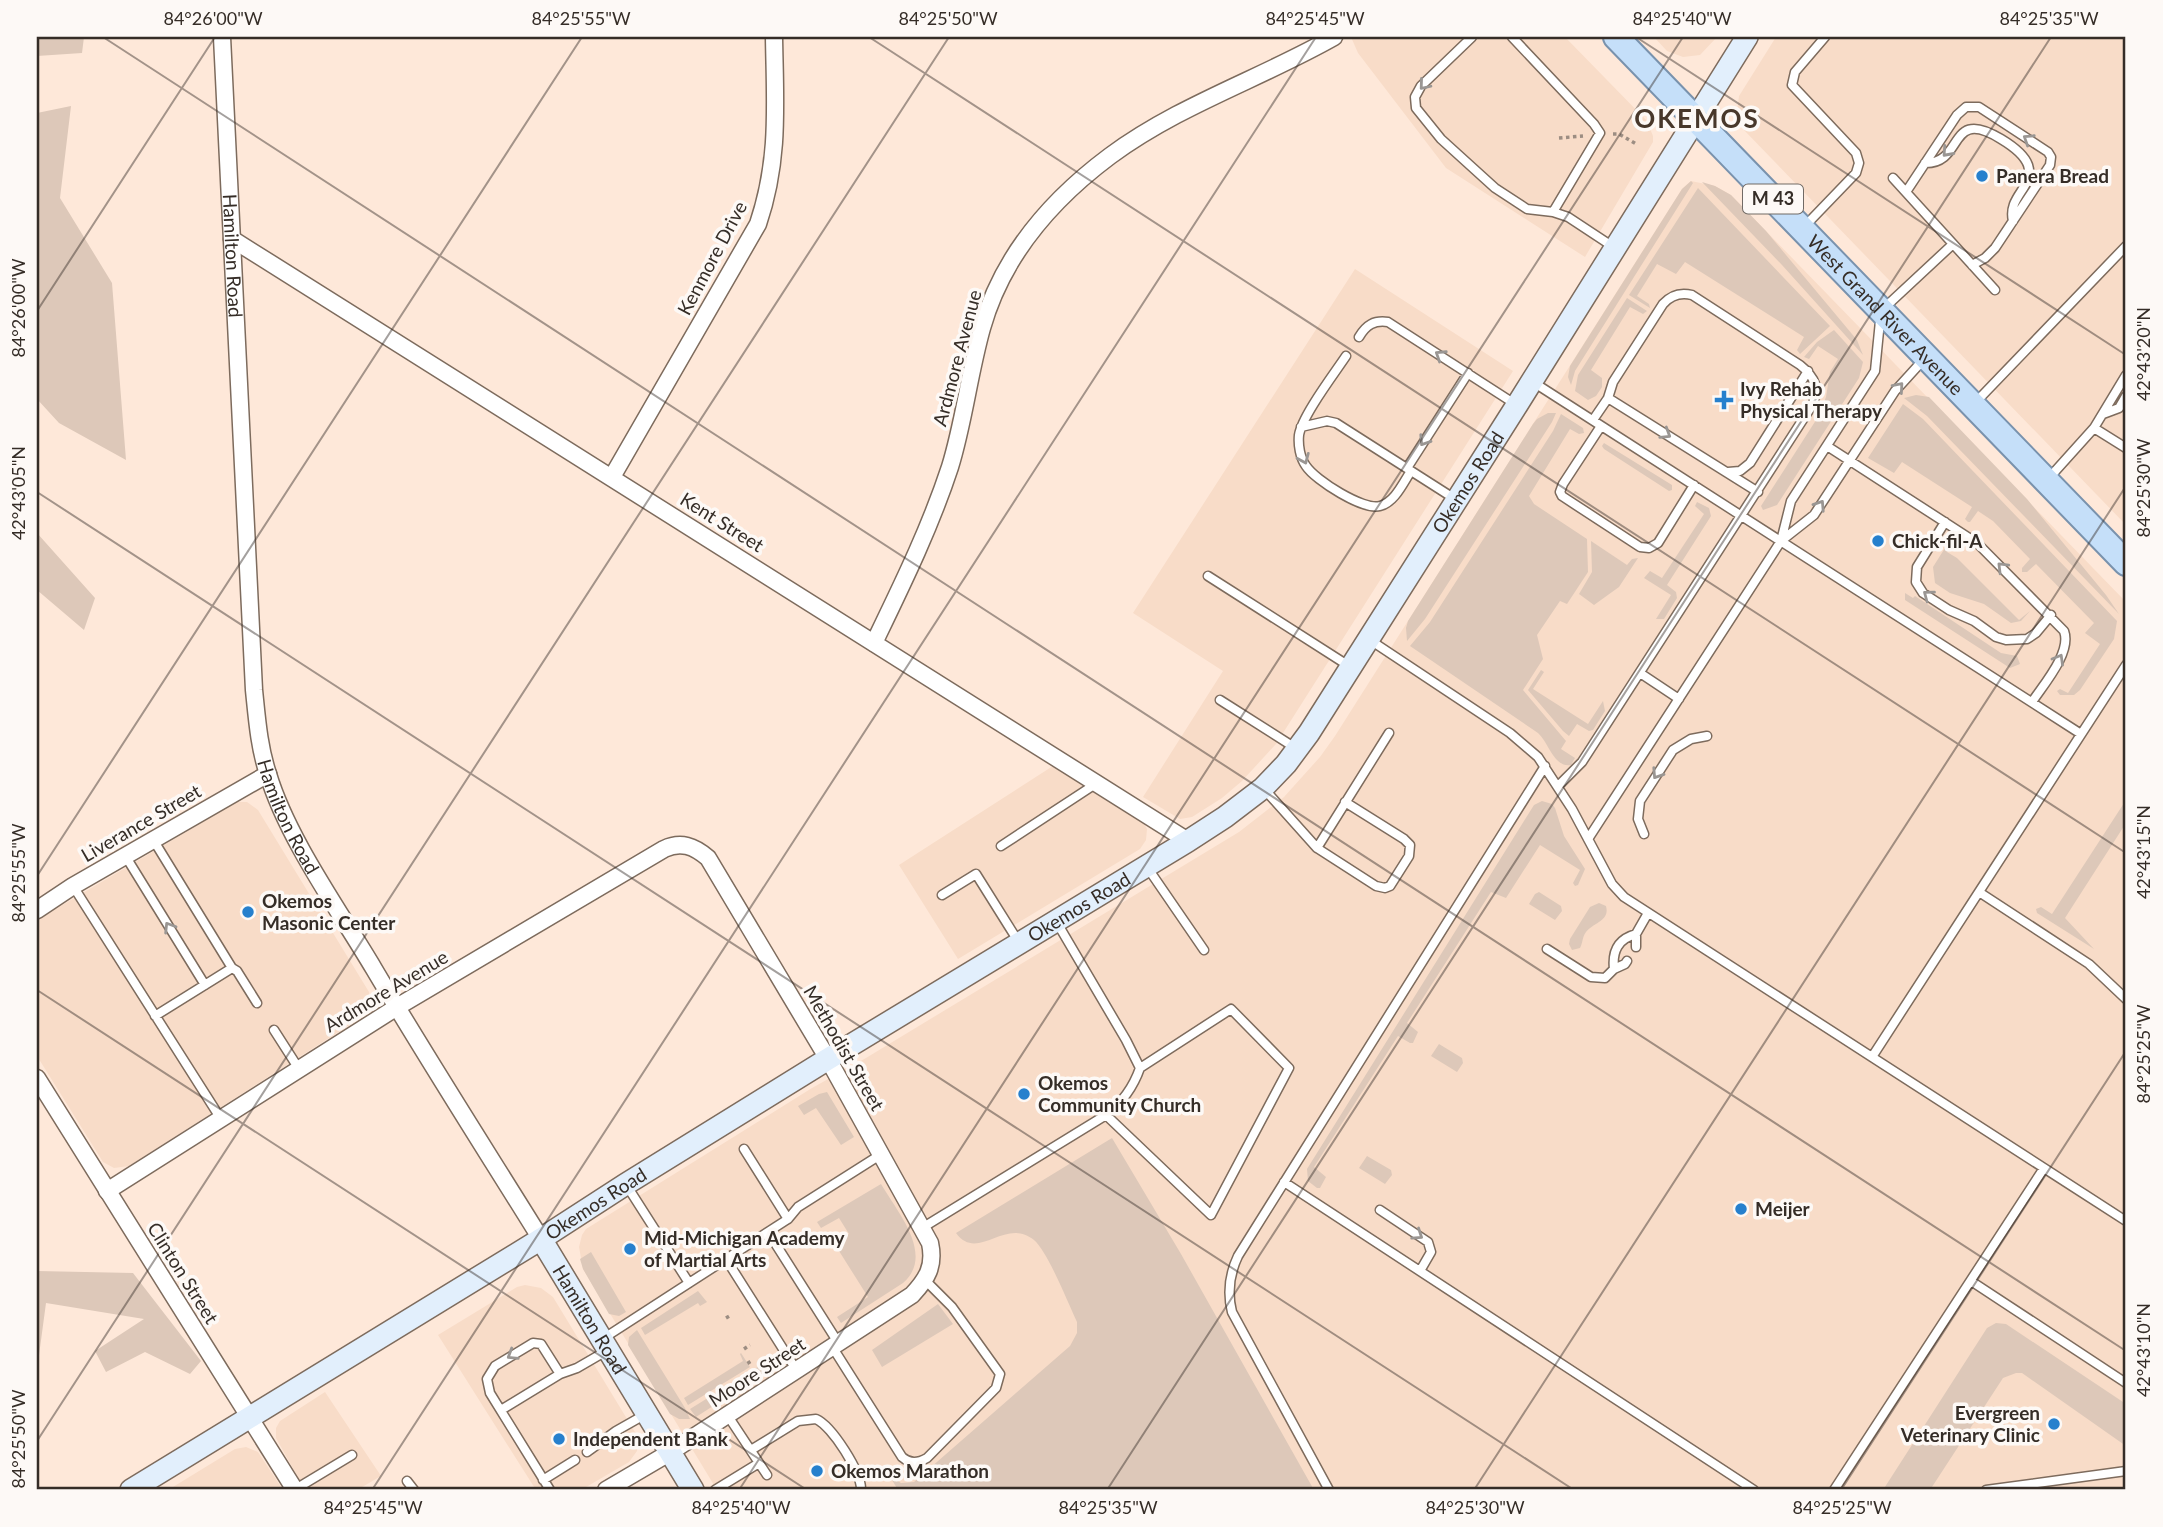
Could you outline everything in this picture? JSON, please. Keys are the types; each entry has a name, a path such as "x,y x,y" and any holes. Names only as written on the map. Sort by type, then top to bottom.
{"main road":[{"name":"West Grand River Avenue","path":"1616,37 2126,563"},
{"name":"Okemos Road","path":"131,1490 541,1239 828,1059 1147,867 1225,817 1264,788 1297,750 1370,639 1747,37"},
{"name":"Hamilton Road","path":"541,1239 693,1490"}],"street":[{"name":"Hamilton Road","path":"222,37 254,690 259,737 268,775 283,813 302,847 397,1007 541,1239"},
{"name":"Kenmore Drive","path":"612,477 758,224 770,185 775,152 774,37"},
{"name":"Ardmore Avenue","path":"874,643 938,503 951,463 989,306 1019,247 1068,191 1133,140 1185,109 1334,37"},
{"name":"Kent Street","path":"233,239 1188,841"},
{"name":"Liverance Street","path":"37,910 73,886 268,775"},
{"name":"Ardmore Avenue","path":"107,1191 397,1007 664,849 678,844 694,848"},
{"name":"Methodist Street","path":"694,848 708,858 828,1059 922,1228 932,1252 926,1280"},
{"name":"Clinton Street","path":"37,1078 294,1490"},
{"name":"Moore Street","path":"606,1490 836,1346 912,1295 926,1280"}],"lane":[{"path":"1472,37 1421,86 1415,97 1416,108 1441,139 1494,188 1527,209 1568,217 1615,247"},
{"path":"1512,37 1594,124 1600,134 1553,212"},
{"path":"1801,229 1856,173 1859,163 1856,153 1792,85 1795,72 1825,37"},
{"path":"1906,192 1961,110 1970,106 1979,107 2044,149 2051,157 2050,165 1990,254 1972,265"},
{"path":"1926,163 1939,161 1963,133 1974,128 1986,129 2008,143 2024,157 2029,168 2028,179 2012,206 2013,221"},
{"path":"1893,178 1995,290"},
{"path":"1588,839 1781,541 1791,501 1875,371 1881,311 1953,244"},
{"path":"1973,405 2126,246"},
{"path":"1558,786 1583,762 1815,400 1816,383 1808,371 1692,295 1681,294 1663,304 1613,382 1597,423 1560,492 1562,496 1640,547 1649,548 1658,542 1694,485"},
{"path":"1359,337 1372,323 1388,322 1517,405"},
{"path":"1346,356 1301,427 1300,453 1312,473 1361,505 1374,507 1393,499 1468,373"},
{"path":"1781,541 1814,515 1895,391 1927,357"},
{"path":"1725,471 1740,471 1750,463 1808,371"},
{"path":"2046,481 2094,428 2126,375"},
{"path":"1532,381 2081,734"},
{"path":"2103,414 2119,408 2126,396"},
{"path":"1608,398 1758,492"},
{"path":"1301,427 1327,421 1336,423 1458,500"},
{"path":"2094,428 2126,448"},
{"path":"1827,446 1984,550 2064,631 2066,646 2032,702"},
{"path":"1945,522 1917,567 1916,582 1923,593 2006,640 2027,639 2036,633 2050,615"},
{"path":"1208,576 1351,668"},
{"path":"1370,639 1520,740 1545,766 1612,884 1624,897 2126,1221"},
{"path":"1872,1057 2126,665"},
{"path":"1640,673 1679,699"},
{"path":"1220,700 1297,750"},
{"path":"1317,848 1389,733"},
{"path":"1644,834 1638,812 1640,801 1647,790 1678,745 1707,736"},
{"path":"1329,1490 1230,1303 1229,1283 1234,1264 1545,766"},
{"path":"1001,846 1097,783"},
{"path":"1264,788 1317,848 1382,889 1390,886 1409,856 1411,848 1408,841 1345,802"},
{"path":"154,841 232,968 237,971 257,1003"},
{"path":"126,857 205,985"},
{"path":"1147,867 1204,950"},
{"path":"942,895 976,874 1020,943"},
{"path":"73,886 221,1119"},
{"path":"1979,892 2089,964 2126,999"},
{"path":"1636,947 1636,934 1648,913"},
{"path":"1056,922 1140,1068"},
{"path":"1614,969 1612,956 1625,937 1636,934"},
{"path":"1548,949 1591,977 1605,978 1627,961"},
{"path":"155,1016 232,968"},
{"path":"922,1228 1106,1115 1126,1097 1140,1068 1231,1009 1289,1068 1211,1216 1106,1115"},
{"path":"274,1030 299,1069"},
{"path":"744,1149 788,1219"},
{"path":"501,1410 560,1374 577,1368 689,1283 788,1219 798,1207 880,1155"},
{"path":"1834,1490 2044,1168"},
{"path":"1283,1182 1754,1490"},
{"path":"625,1184 689,1283"},
{"path":"1380,1210 1429,1242 1431,1252 1420,1271"},
{"path":"768,1232 902,1457 916,1463 927,1458 996,1388 1000,1374 953,1307 926,1280"},
{"path":"726,1259 797,1371"},
{"path":"1970,1281 2126,1383"},
{"path":"550,1490 488,1389 490,1372 495,1366 530,1344 541,1345 560,1374"},
{"path":"587,1452 646,1414"},
{"path":"728,1416 767,1475"},
{"path":"751,1450 798,1421 816,1419 830,1429 860,1477 860,1490"},
{"path":"294,1490 352,1455"},
{"path":"543,1480 575,1460"},
{"path":"715,1490 759,1463"},
{"path":"1986,1490 2126,1471"},
{"path":"407,1481 414,1490"}],"path":[{"path":"1613,134 1619,134 1638,145"},
{"path":"1559,138 1585,136"},
{"path":"744,1349 750,1345"},
{"path":"748,1361 751,1366"}],"shaded area":[{"path":"37,37 84,37 82,53 37,56"},
{"path":"1351,37 1565,37 1647,121 1653,136 1653,142 1585,257 1446,168 1358,53"},
{"path":"1654,37 1717,37 1700,55 1683,57 1667,51"},
{"path":"1776,37 2126,37 2126,525 1742,128 1737,112 1739,96"},
{"path":"71,106 60,198 112,283 126,460 59,423 37,399 37,113"},
{"path":"1691,181 1715,186 1731,195 2126,602 2126,1490 717,1490 583,1269 579,1247 586,1229 812,1088 1239,832 1284,797 1335,736 1682,189"},
{"path":"1691,181 1693,183 1575,371 1571,385 1568,377 1570,366 1682,189"},
{"path":"1702,182 1731,195 1766,231 1857,340 1863,355 1782,265"},
{"path":"1698,188 1830,326 1800,354 1797,350 1804,337 1685,262 1676,274 1657,264 1637,296 1649,304 1650,308 1629,295"},
{"path":"1355,269 1513,371 1276,744 1242,781 1222,798 1192,817 1180,819 1143,797 1223,671 1133,613"},
{"path":"1627,298 1647,311 1643,314 1630,307 1591,370 1602,378 1602,387 1596,396 1588,400 1575,391 1578,375"},
{"path":"1834,330 1863,362 1859,378 1777,505 1763,510 1761,506 1818,417 1826,397 1830,372 1838,359 1818,346 1809,359 1804,357 1817,342"},
{"path":"1916,395 1929,397 2027,499 2119,614 1927,416 1904,398"},
{"path":"1903,404 1923,419 2117,621 2114,639 2074,695 2060,695 2057,691 2060,689 2068,693 2100,644 2085,633 2094,623 2036,564 2027,572 2022,572 2030,559 1993,521 1978,511 1968,522 1965,519 1972,507 1902,462 1894,473 1868,458"},
{"path":"1548,413 1556,413 1552,422 1425,619 1407,641 1408,621 1533,424"},
{"path":"1561,414 1583,428 1584,433 1579,434 1570,429 1529,496 1534,504 1587,539 1588,572 1567,604 1560,601 1537,635 1543,659 1523,690 1566,741 1561,749 1575,758 1571,765 1560,763 1538,733 1410,646 1430,622 1553,431"},
{"path":"1604,443 1672,485 1672,490 1669,491 1604,449"},
{"path":"1697,502 1709,508 1711,516 1667,585 1676,592 1677,598 1664,619 1656,619 1671,595 1644,578 1650,571 1662,578 1704,514 1695,506"},
{"path":"37,533 95,598 84,630 37,590"},
{"path":"1950,540 1953,541 1947,552 1957,558 2019,620 2030,611 2021,621 2011,623 1984,604 1950,593 1935,583 1933,567"},
{"path":"1591,541 1627,565 1632,559 1638,558 1619,587 1594,605 1579,594 1592,572"},
{"path":"1905,593 1913,598 1915,596 2001,653 2017,656 2020,664 2010,668 1905,600"},
{"path":"1541,670 1544,672 1533,689 1588,724 1603,701 1605,711 1593,730 1589,731 1577,724 1569,736 1563,731 1528,690"},
{"path":"1056,764 1141,819 1147,829 1146,840 1140,849 958,959 899,865"},
{"path":"2126,800 2126,823 2065,918 2094,949 2037,913 2036,909 2041,907 2052,914"},
{"path":"1542,801 1555,808 1564,836 1585,869 1578,885 1573,883 1580,870 1540,845 1506,898 1491,892 1407,1023 1418,1032 1413,1043 1398,1036 1314,1167 1326,1177 1320,1188 1317,1188 1308,1181 1307,1169 1534,805"},
{"path":"237,802 247,802 258,810 369,992 370,1006 365,1015 129,1166 114,1168 103,1162 37,1056 37,920"},
{"path":"1539,892 1561,906 1562,911 1555,920 1529,904"},
{"path":"1599,903 1606,906 1606,915 1586,932 1580,948 1572,950 1570,939 1590,907"},
{"path":"1439,1044 1462,1058 1463,1063 1457,1072 1431,1056"},
{"path":"827,1092 854,1137 841,1145 816,1108 804,1115 798,1106"},
{"path":"1112,1138 1181,1254 1314,1490 898,1490 889,1475 901,1483 914,1482 1070,1346 1077,1333 1077,1322 1057,1278 1034,1240 1023,1234 1013,1233 973,1243 964,1241 956,1233"},
{"path":"1367,1156 1391,1170 1392,1175 1385,1184 1359,1168"},
{"path":"881,1184 904,1221 915,1247 912,1272 903,1283 841,1323 837,1317 868,1297 834,1243 849,1234 839,1218 821,1228 817,1222"},
{"path":"591,1252 626,1312 619,1316 609,1314 583,1269 580,1259"},
{"path":"37,1271 133,1273 201,1361 190,1374 145,1352 106,1372 95,1351 144,1319 46,1303 37,1370"},
{"path":"525,1285 541,1288 553,1297 638,1437 637,1451 629,1462 581,1490 536,1490 438,1335 517,1287"},
{"path":"698,1291 707,1302 700,1306 698,1303 645,1335 641,1328"},
{"path":"938,1304 953,1324 882,1367 872,1350"},
{"path":"1996,1323 2006,1324 2126,1404 2126,1446 2022,1373 2016,1373 2003,1378 1930,1490 1883,1490 1987,1328"},
{"path":"637,1330 690,1419 679,1419 670,1414 628,1345 629,1337"},
{"path":"741,1353 750,1367 688,1405 684,1398 743,1361"},
{"path":"774,1359 780,1363 696,1417 690,1409 761,1365"},
{"path":"325,1392 381,1476 357,1490 305,1490 276,1438 276,1428 280,1421"},
{"path":"246,1447 258,1452 283,1490 168,1490 235,1449"}],"place":[{"name":"Panera Bread","path":"1982,176"},
{"name":"Ivy Rehab Physical Therapy","path":"1724,400"},
{"name":"Chick-fil-A","path":"1878,541"},
{"name":"Okemos Masonic Center","path":"248,912"},
{"name":"Okemos Community Church","path":"1024,1094"},
{"name":"Meijer","path":"1741,1209"},
{"name":"Mid-Michigan Academy of Martial Arts","path":"630,1249"},
{"name":"Evergreen Veterinary Clinic","path":"2054,1424"},
{"name":"Independent Bank","path":"559,1439"},
{"name":"Okemos Marathon","path":"817,1471"}],"district":[{"name":"OKEMOS","path":"1697,119"}]}
